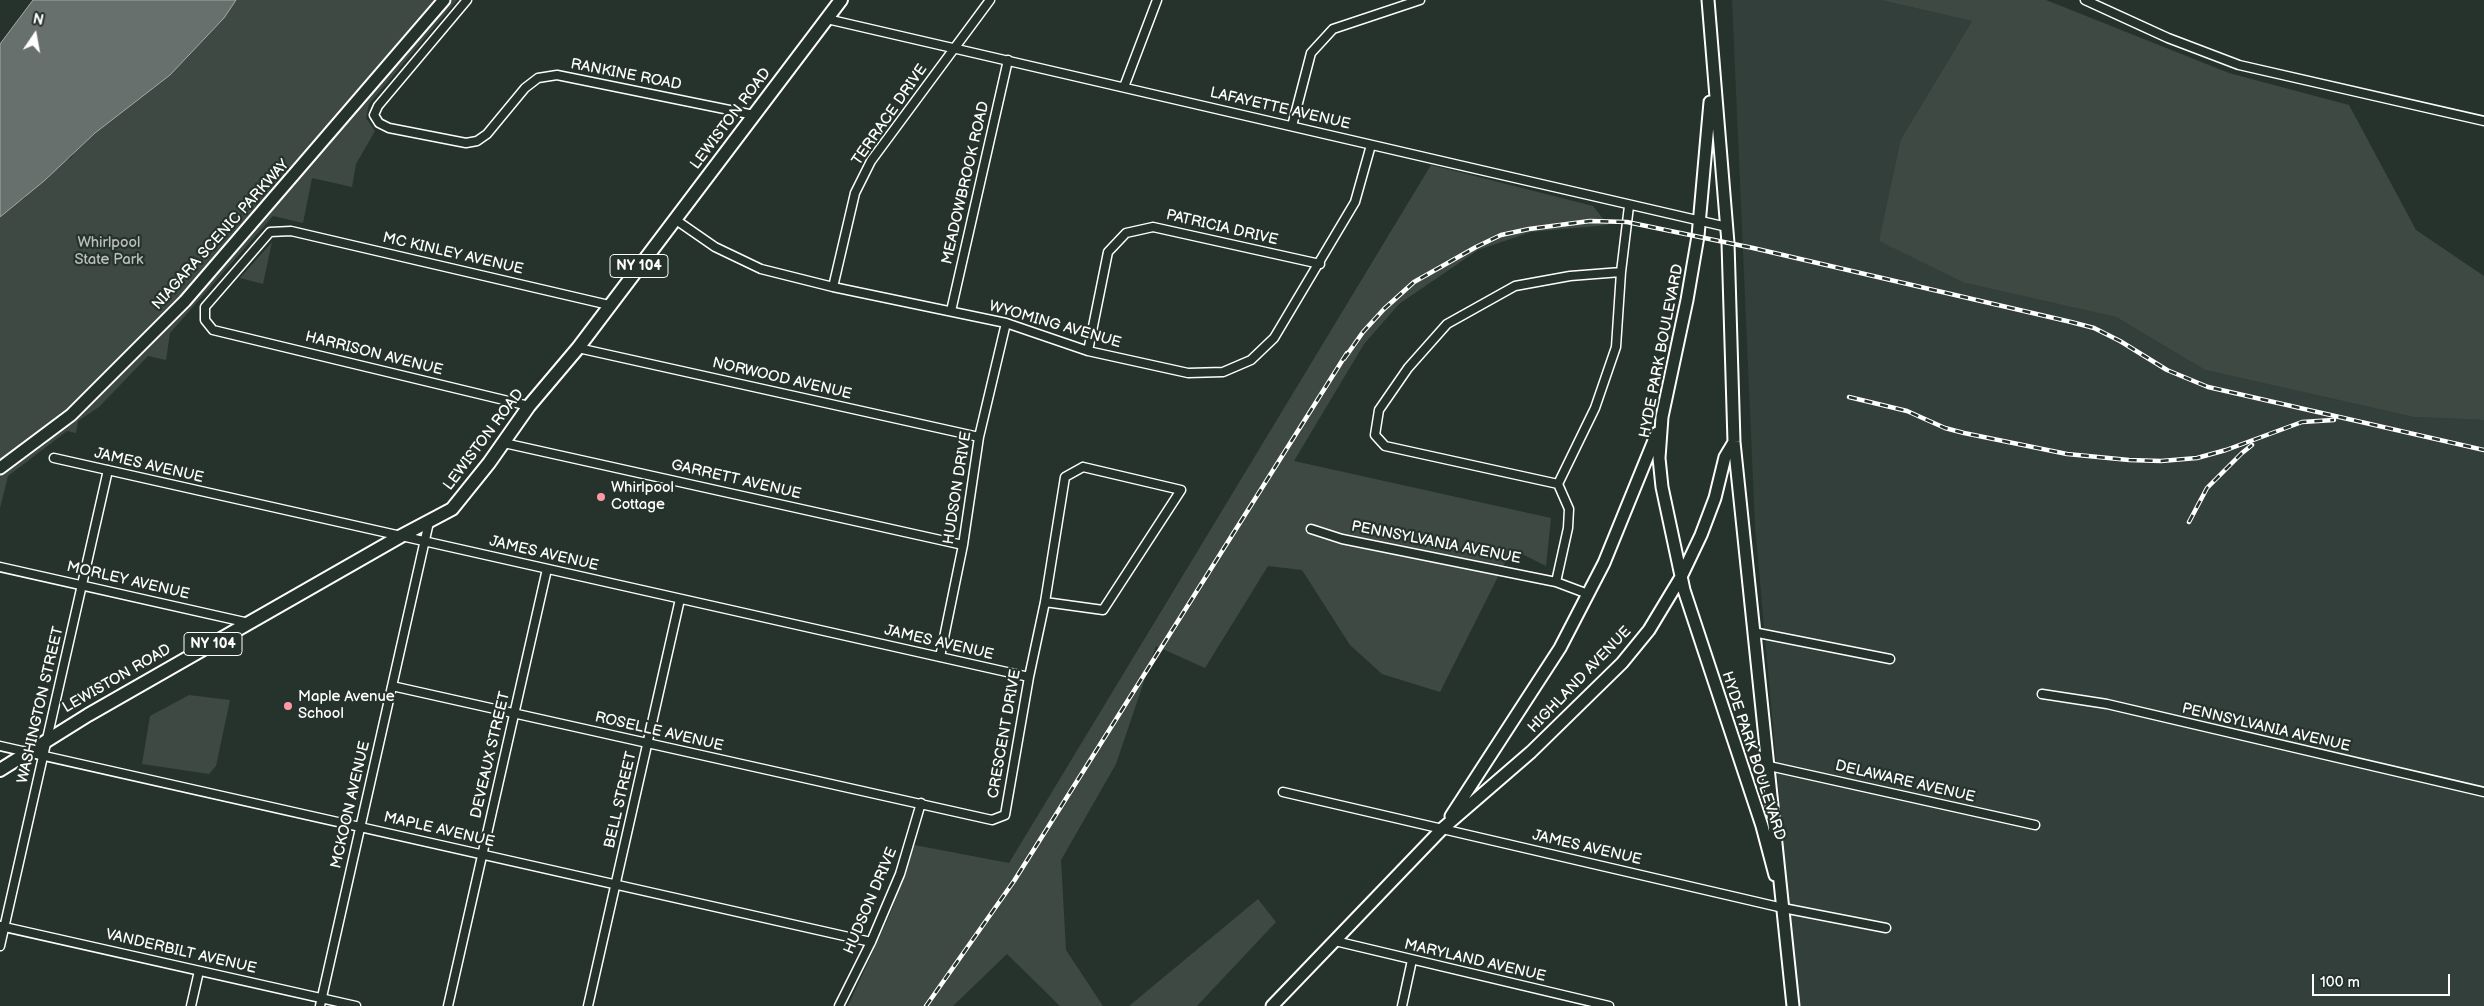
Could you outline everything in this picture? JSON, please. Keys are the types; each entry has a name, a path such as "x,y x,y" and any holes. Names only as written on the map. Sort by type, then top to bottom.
{"main road":[{"name":"NIAGARA SCENIC PARKWAY","path":"0,468 72,415 185,301 444,0"},
{"name":"HYDE PARK BOULEVARD","path":"1708,0 1727,228 1734,442 1793,1006"},
{"name":"LEWISTON ROAD","path":"0,770 47,738 400,536 452,509 504,443 529,406 578,348 609,305 676,220 827,19 836,1"},
{"name":"HYDE PARK BOULEVARD","path":"1712,52 1708,144 1700,221 1687,300 1662,417 1658,458 1681,577 1699,640 1762,826 1783,908"},
{"name":"HIGHLAND AVENUE","path":"1442,829 1528,700 1560,648 1604,562 1628,509 1662,417"},
{"name":"HIGHLAND AVENUE","path":"1272,1006 1442,829 1530,752 1622,663 1649,630 1681,577 1701,535 1715,498 1725,457 1734,442"}],"street":[{"name":"RANKINE ROAD","path":"468,0 378,106 374,114 379,123 389,128 466,143 477,141 487,134 526,88 538,78 557,75 754,115"},
{"name":"TERRACE DRIVE","path":"833,287 855,193 872,161 990,0"},
{"path":"1124,87 1157,0"},
{"path":"1292,126 1311,53 1333,29 1420,0"},
{"path":"2085,0 2168,38 2239,65 2484,122"},
{"name":"LAFAYETTE AVENUE","path":"827,19 1727,228"},
{"name":"MEADOWBROOK ROAD","path":"951,311 1008,60"},
{"name":"WYOMING AVENUE","path":"676,220 715,247 761,269 833,287 1006,323 1088,351 1188,373 1222,372 1251,360 1274,338 1356,202 1371,145"},
{"path":"1556,582 1568,528 1569,509 1558,484 1595,408 1616,347 1621,272 1629,206"},
{"name":"PATRICIA DRIVE","path":"1088,351 1108,252 1126,233 1154,227 1320,264"},
{"name":"MC KINLEY AVENUE","path":"213,330 205,320 205,307 270,232 291,231 609,305"},
{"path":"1558,484 1385,446 1375,435 1379,410 1408,368 1447,324 1515,286 1570,276 1621,272"},
{"name":"HUDSON DRIVE","path":"940,658 963,545 979,437 1006,323"},
{"name":"HARRISON AVENUE","path":"213,330 529,406"},
{"name":"NORWOOD AVENUE","path":"578,348 979,437"},
{"name":"GARRETT AVENUE","path":"504,443 963,545"},
{"name":"JAMES AVENUE","path":"54,458 1029,678"},
{"name":"CRESCENT DRIVE","path":"921,803 992,820 1005,815 1029,678 1045,602 1065,476 1083,467 1181,490 1103,610 1045,602"},
{"name":"WASHINGTON STREET","path":"0,946 2,926 108,470"},
{"name":"MCKOON AVENUE","path":"321,1002 428,522"},
{"name":"PENNSYLVANIA AVENUE","path":"1311,529 1342,539 1556,582 1588,594"},
{"name":"MORLEY AVENUE","path":"0,567 250,623"},
{"name":"DEVEAUX STREET","path":"448,1006 547,569"},
{"name":"BELL STREET","path":"588,1006 680,599"},
{"path":"1753,632 1890,659"},
{"name":"ROSELLE AVENUE","path":"392,686 647,744 921,803"},
{"name":"PENNSYLVANIA AVENUE","path":"2042,694 2106,704 2484,792"},
{"name":"MAPLE AVENUE","path":"0,746 871,942"},
{"name":"DELAWARE AVENUE","path":"1768,766 2035,825"},
{"name":"JAMES AVENUE","path":"1283,792 1783,908 1886,928"},
{"name":"HUDSON DRIVE","path":"839,1006 871,942 900,874 921,803"},
{"name":"VANDERBILT AVENUE","path":"2,926 199,971 321,1002 356,1006"},
{"name":"MARYLAND AVENUE","path":"1335,941 1609,1006"},
{"path":"1402,1006 1412,960"},
{"path":"191,1006 199,971"}],"shaded area":[{"path":"33,0 236,0 224,18 170,75 95,133 44,181 0,217 0,44"},
{"path":"1732,0 1880,0 1972,21 1901,139 1965,283 2116,317 2205,370 2414,417 2484,420 2484,1006 1798,1006 1755,526"}],"green space":[{"name":"Whirlpool State Park","path":"232,0 457,0 369,104 366,118 375,131 356,164 352,187 312,178 303,223 273,216 170,333 166,360 148,356 99,407 78,421 76,433 67,431 8,476 0,508 0,212 25,198 43,170 71,158 97,122"},
{"path":"1880,0 2046,0 2229,73 2349,105 2416,230 2484,276 2484,420 2414,417 2205,370 2116,317 1965,283 1879,241 1901,139 1972,21"},
{"path":"1431,165 1593,206 1608,225 1531,232 1478,250 1399,304 1364,344 1294,461 1551,518 1546,566 1512,549 1440,692 1382,674 1350,645 1302,570 1268,566 1205,668 1156,646 1116,764 1061,860 1066,950 1103,1006 1060,1006 1007,954 953,1006 848,1006 891,912 914,845 1009,863"},
{"path":"272,242 263,284 240,278"},
{"path":"189,695 230,700 216,766 209,774 142,764 150,716"},
{"path":"1258,899 1276,922 1197,1006 1129,1006"}],"railway":[{"path":"1344,359 1363,332 1384,309 1414,282 1476,247 1501,235 1529,229 1590,221 1627,222 1753,248 2094,328 2120,341 2167,370 2208,387 2484,450"},
{"path":"926,1006 1014,881 1347,353"},
{"path":"1849,397 1907,411 1945,428 1964,433 2067,454 2129,460 2161,461 2197,458 2226,450 2302,422 2334,420"},
{"path":"2189,522 2207,488 2252,445"}],"place":[{"name":"Whirlpool Cottage","path":"601,497"},
{"name":"Maple Avenue School","path":"288,706"}]}
